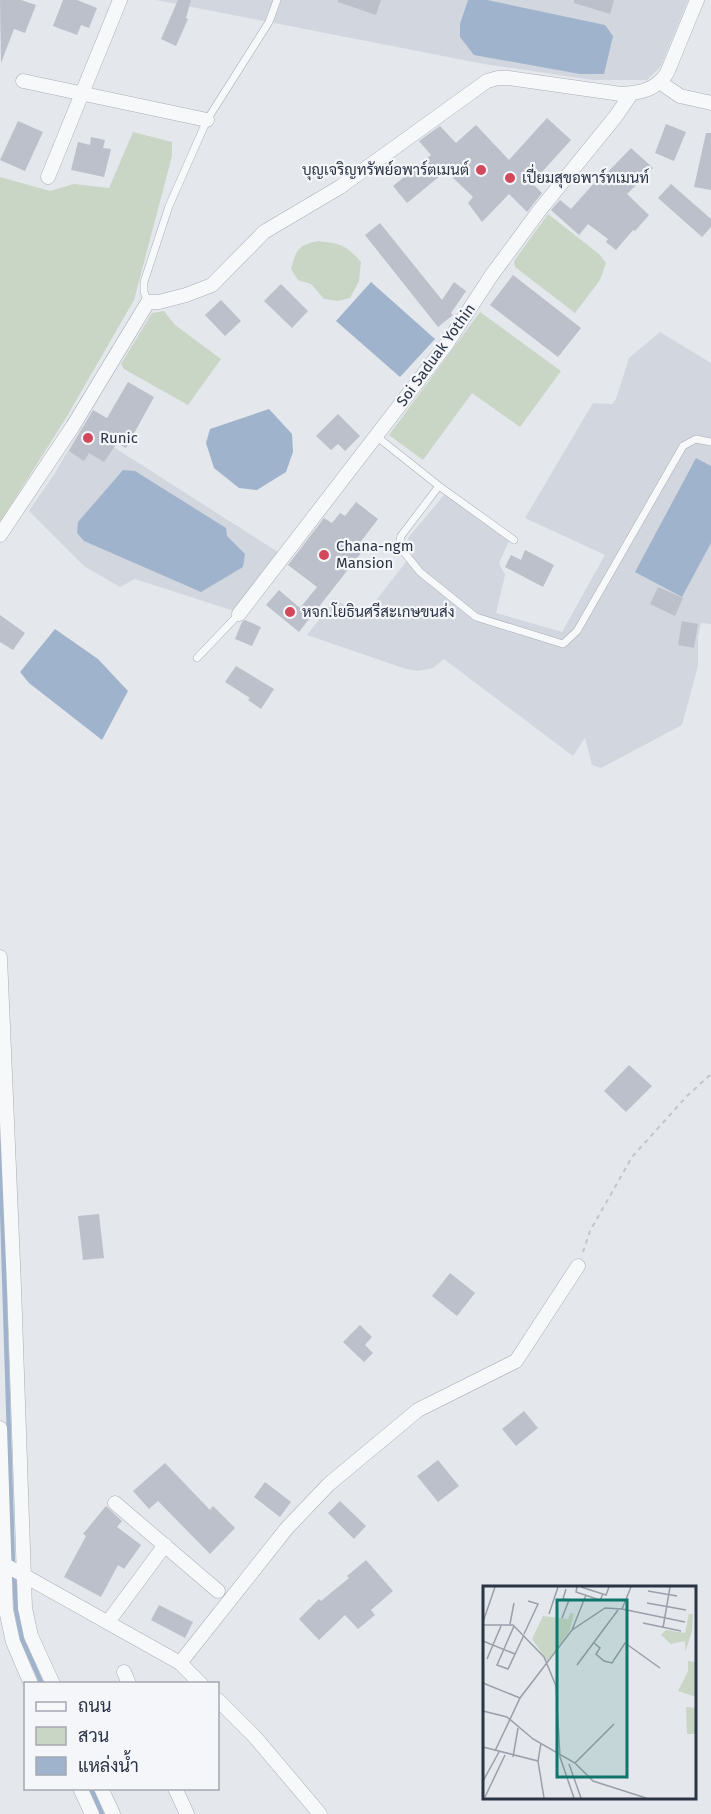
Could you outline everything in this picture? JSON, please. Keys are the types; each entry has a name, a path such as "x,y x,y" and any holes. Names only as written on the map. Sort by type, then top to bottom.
{"street":[{"path":"48,177 120,0"},
{"path":"0,535 73,426 148,302 159,302 186,295 212,285 264,232 340,187 487,81 508,78 631,94 661,83 697,0"},
{"path":"23,81 207,120"},
{"path":"661,83 680,96 711,103"},
{"name":"Soi Saduak Yothin","path":"239,614 446,345 491,276 631,94"},
{"path":"0,957 14,1275 11,1568 6,1610 12,1642 32,1682"},
{"path":"180,1663 287,1528 329,1484 418,1410 516,1361 578,1266"},
{"path":"0,1428 11,1568 25,1608 31,1636 53,1682"},
{"path":"115,1503 218,1591"},
{"path":"108,1622 165,1545"},
{"path":"11,1568 180,1663 200,1682"},
{"path":"219,1701 255,1737 320,1814"},
{"path":"81,1790 92,1814"},
{"path":"103,1790 113,1814"},
{"path":"176,1790 187,1814"}],"lane":[{"path":"148,302 144,292 144,282 169,206 207,120 268,22 277,0"},
{"path":"376,436 439,486 514,540"},
{"path":"439,486 401,536 399,546 420,572 476,616 563,644 577,631 683,446 696,439 711,442"},
{"path":"197,658 239,614"}],"path":[{"path":"578,1266 590,1231 632,1157 687,1096 711,1074"}],"shaded area":[{"path":"156,0 688,0 661,66 647,80 593,80 484,64"},
{"path":"660,332 711,363 711,624 701,623 698,637 698,666 682,725 601,768 592,765 585,738 573,756 444,659 433,668 418,671 406,669 307,635 335,599 363,617 413,553 408,538 445,494 509,541 499,563 505,575 496,613 562,632 605,555 525,518 593,403 612,404 616,399 629,358"},
{"path":"82,427 278,552 234,611 135,579 120,587 84,566 29,511"}],"green space":[{"path":"133,132 172,142 172,156 134,300 66,418 0,522 0,177 50,191 74,184 109,188"},
{"path":"548,214 599,254 606,263 600,280 575,313 515,267 514,261"},
{"path":"318,241 342,246 361,262 359,281 350,298 338,301 324,299 311,284 298,280 291,269 299,249 306,244"},
{"path":"164,311 175,325 221,359 188,405 124,369 121,364 152,313"},
{"path":"480,312 561,371 520,427 472,393 423,460 389,435"}],"water":[{"path":"468,0 487,0 605,25 613,36 604,74 580,74 474,55 460,37 460,24"},
{"path":"371,282 435,339 400,377 336,321"},
{"path":"269,409 292,434 293,452 286,472 257,490 239,488 214,468 206,443 210,429"},
{"path":"696,458 711,466 711,543 682,597 635,572"},
{"path":"123,470 135,471 226,528 227,536 245,554 243,567 201,592 84,541 77,533 78,522"},
{"path":"55,629 98,659 128,691 102,740 29,683 20,672"}],"building":[{"path":"0,0 21,0 36,5 25,33 14,29 1,63"},
{"path":"63,0 77,0 97,8 89,28 81,25 77,35 53,26"},
{"path":"178,0 191,0 186,18 188,19 176,46 161,39"},
{"path":"338,0 381,0 376,15 338,2"},
{"path":"574,0 614,0 610,14 574,3"},
{"path":"547,118 571,140 532,183 542,193 527,212 509,194 482,222 468,203 473,197 446,171 407,203 393,186 431,155 419,141 440,126 456,143 476,125 509,160"},
{"path":"18,121 43,132 25,171 0,160"},
{"path":"666,124 686,132 674,161 655,153"},
{"path":"706,133 711,133 711,190 694,187"},
{"path":"91,137 105,140 103,148 111,149 104,177 71,170 78,142 90,145"},
{"path":"631,148 653,168 627,194 649,215 616,250 606,242 608,239 588,224 579,235 551,210 560,200 571,209 603,173 605,175"},
{"path":"671,184 711,219 711,227 702,237 658,198"},
{"path":"380,223 442,300 454,282 466,291 451,313 453,315 438,327 365,235"},
{"path":"513,275 581,328 558,357 490,305"},
{"path":"281,284 308,311 292,328 264,301"},
{"path":"221,300 241,321 225,336 205,315"},
{"path":"128,382 154,397 126,448 117,443 104,462 89,453 84,461 69,451 93,410 107,418"},
{"path":"338,414 360,436 345,451 338,444 331,450 316,436"},
{"path":"356,502 378,519 359,544 365,548 299,632 266,605 279,590 300,608 317,587 288,565 324,518 332,523 340,513 345,516"},
{"path":"525,550 554,565 543,587 505,567 511,555 521,560"},
{"path":"658,587 683,598 675,616 650,604"},
{"path":"0,615 25,633 13,650 0,642"},
{"path":"245,620 261,627 252,646 235,639"},
{"path":"682,621 698,624 694,648 678,645"},
{"path":"236,666 274,689 261,709 248,700 250,698 225,682"},
{"path":"629,1065 652,1086 626,1112 604,1091"},
{"path":"99,1214 104,1258 83,1260 78,1216"},
{"path":"450,1273 475,1293 457,1316 432,1296"},
{"path":"360,1325 372,1337 365,1345 373,1353 364,1362 343,1342"},
{"path":"524,1411 538,1428 516,1446 502,1429"},
{"path":"438,1460 459,1486 438,1502 417,1476"},
{"path":"165,1463 210,1510 213,1506 235,1528 210,1554 158,1501 149,1509 133,1491"},
{"path":"265,1482 291,1502 280,1517 254,1497"},
{"path":"340,1501 366,1526 354,1539 328,1513"},
{"path":"106,1506 122,1521 117,1527 141,1545 124,1569 118,1565 101,1597 64,1577 86,1536 83,1534"},
{"path":"366,1560 393,1591 371,1610 375,1615 358,1629 345,1615 319,1640 299,1619 319,1599 321,1601 349,1578 347,1576"},
{"path":"159,1605 193,1622 185,1638 151,1620"}],"waterway":[{"path":"0,1142 13,1565"},
{"path":"14,1574 16,1609 22,1639 41,1682"},
{"path":"92,1790 102,1814"}],"place":[{"name":"บุญเจริญทรัพย์อพาร์ตเมนต์","path":"481,170"},
{"name":"เปี่ยมสุขอพาร์ทเมนท์","path":"510,178"},
{"name":"Runic","path":"88,438"},
{"name":"Chana-ngm Mansion","path":"324,555"},
{"name":"หจก.โยธินศรีสะเกษขนส่ง","path":"290,612"}]}
